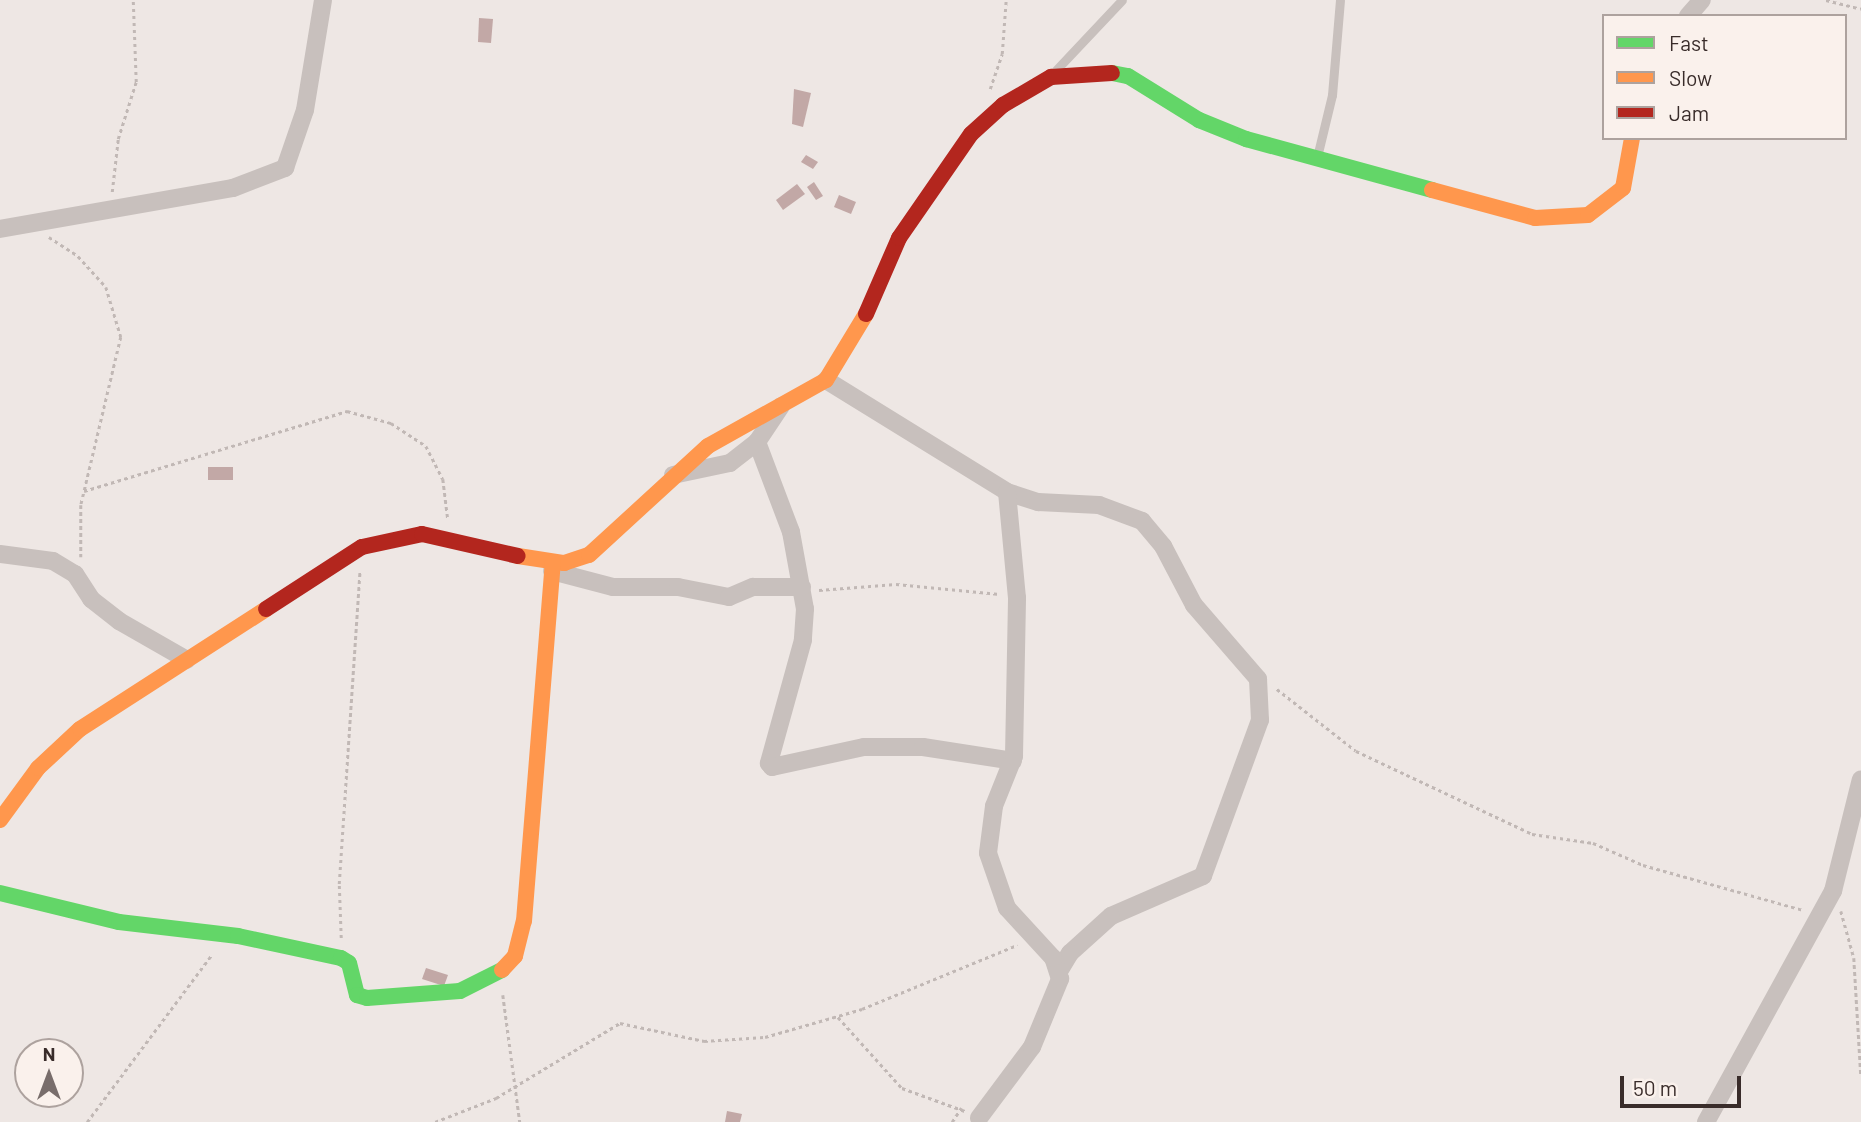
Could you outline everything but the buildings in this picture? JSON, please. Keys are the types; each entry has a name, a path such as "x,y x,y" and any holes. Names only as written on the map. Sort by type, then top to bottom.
{"street":[{"path":"0,229 111,213 233,188 285,169 304,110 323,0"},
{"path":"1690,14 1702,0"},
{"path":"552,567 589,555 600,547 673,475 708,446 826,380 859,331 899,238 981,123 1051,77 1105,72 1128,76 1199,120 1317,158 1482,205 1564,220 1588,215 1623,188 1632,140"},
{"path":"826,380 1007,492 1038,502 1099,505 1142,521 1163,546 1205,620 1258,679 1260,720 1203,876 1111,916 1070,953 1059,971 1045,1025 979,1118"},
{"path":"673,475 730,463 757,442 782,405"},
{"path":"757,442 792,532 802,587 803,640 773,735 772,767 864,747 923,747 1013,761"},
{"path":"1007,492 1017,598 1013,761 988,827 988,853 1007,908 1036,937 1059,971"},
{"path":"0,820 56,749 187,660 362,547 395,536 450,537 613,587 678,587 729,597 752,587 802,587"},
{"path":"0,554 53,561 75,574 91,599 119,621 187,660"},
{"path":"0,893 119,922 227,934 341,958 349,962 357,995 367,998 460,991 498,975 515,956 524,921 552,567"},
{"path":"1706,1122 1822,916 1833,891 1861,779"}],"lane":[{"path":"1051,77 1122,0"},
{"path":"1317,158 1332,95 1340,0"}],"path":[{"path":"111,213 112,169 137,69 132,51 133,0"},
{"path":"981,123 1002,54 1006,0"},
{"path":"1826,0 1861,9"},
{"path":"31,226 78,256 106,287 121,337 84,491 82,554 75,574"},
{"path":"84,491 347,411 391,424 426,446 443,479 450,537"},
{"path":"341,958 339,884 362,547"},
{"path":"802,587 923,585 979,588 1017,598"},
{"path":"1258,679 1287,695 1356,751 1532,834 1593,843 1643,865 1822,916"},
{"path":"1833,891 1854,958 1861,1074"},
{"path":"87,1122 227,934"},
{"path":"435,1122 496,1098 514,1082 564,1060 620,1023 732,1042 838,1017 1036,937"},
{"path":"498,975 520,1122"},
{"path":"838,1017 902,1088 961,1108 979,1118"},
{"path":"952,1122 961,1108"}],"traffic: fast":[{"path":"1112,73 1128,76 1199,120 1246,139 1432,190"},
{"path":"0,893 119,922 238,936 341,958 349,963 357,995 367,998 460,991 502,970"}],"traffic: slow":[{"path":"1432,190 1535,218 1588,215 1623,188 1632,140"},
{"path":"518,556 564,563 589,555 708,446 826,380 866,314"},
{"path":"502,970 515,956 524,921 553,562"},
{"path":"0,820 38,768 80,729 266,609"}],"traffic: jam":[{"path":"866,314 899,238 971,134 1003,105 1051,77 1112,73"},
{"path":"266,609 362,547 422,534 518,556"}]}
